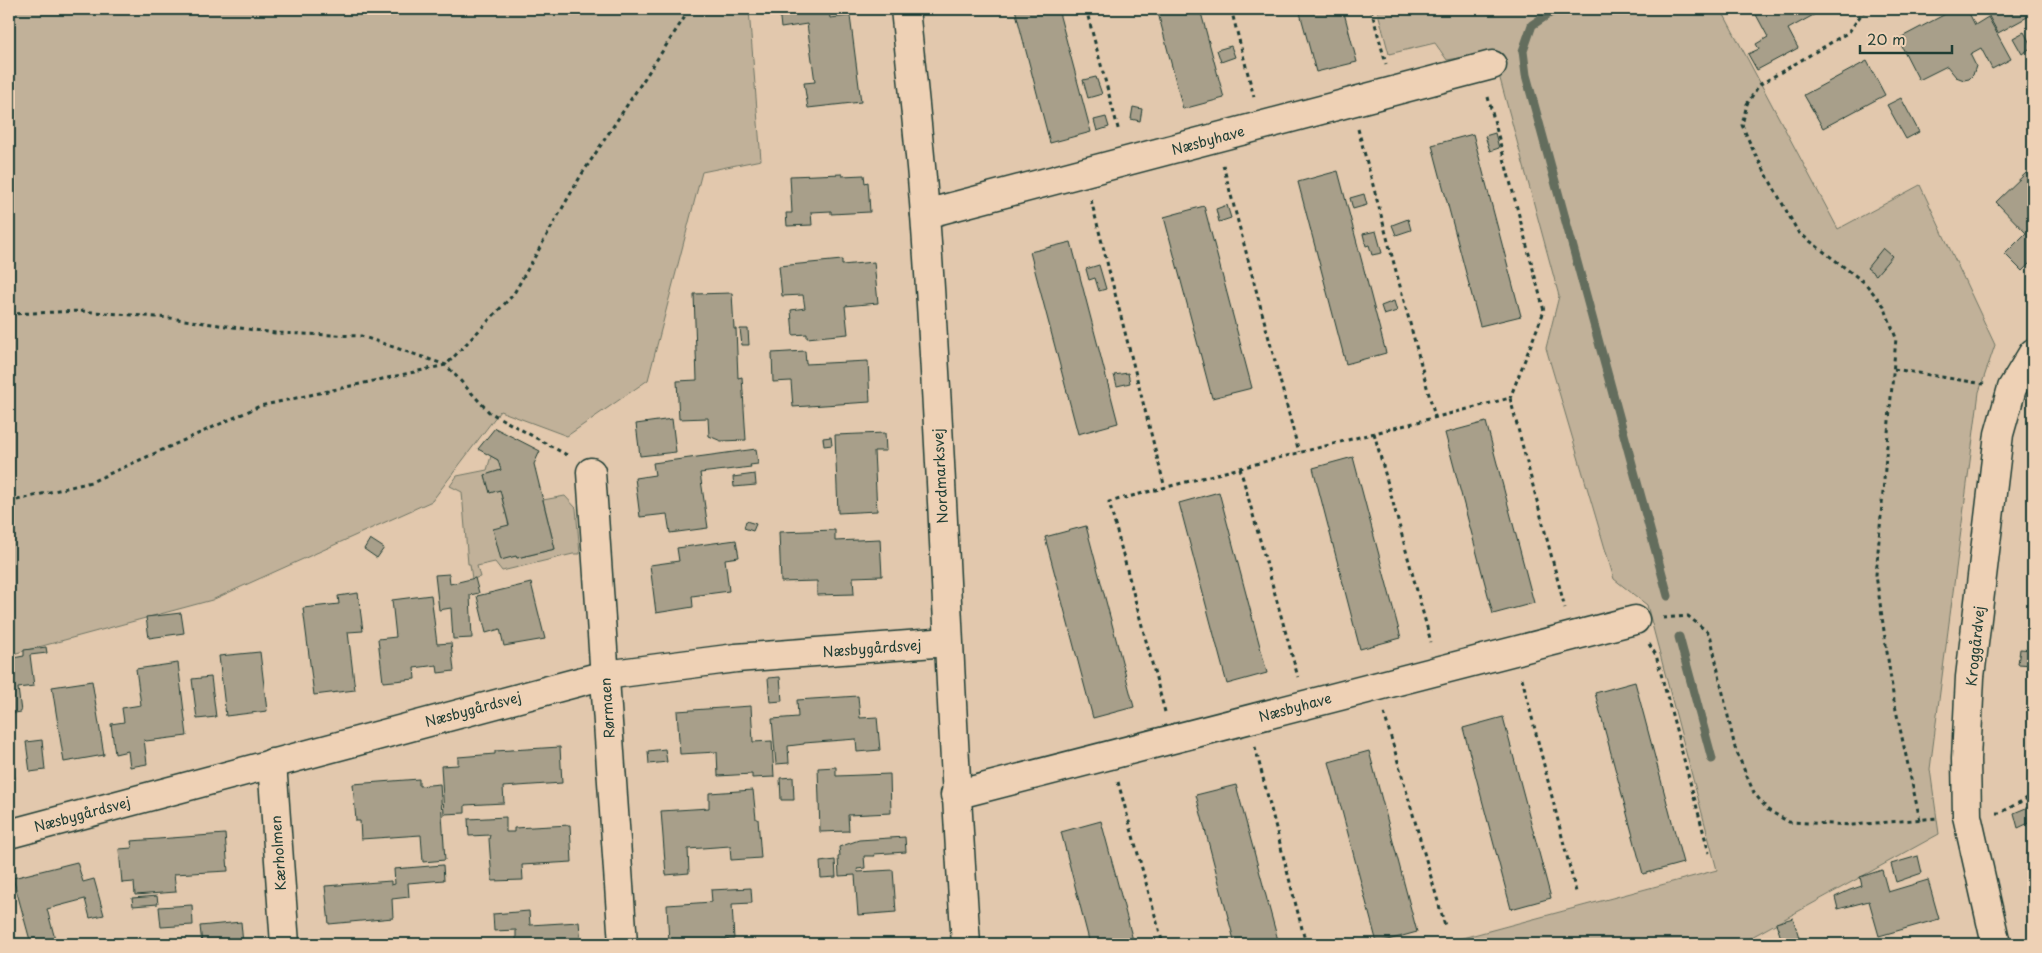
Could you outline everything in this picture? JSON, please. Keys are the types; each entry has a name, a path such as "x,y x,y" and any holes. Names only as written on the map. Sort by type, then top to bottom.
{"street":[{"name":"Nordmarksvej","path":"905,9 925,214 946,570 955,795 966,944"},
{"name":"Næsbyhave","path":"925,214 1486,67"},
{"name":"Kroggårdvej","path":"1996,944 1967,816 1966,759 1970,678 1999,434 2012,388 2033,353"},
{"name":"Rørmaen","path":"591,472 623,944"},
{"name":"Næsbyhave","path":"955,795 1635,620"},
{"name":"Næsbygårdsvej","path":"9,834 272,762 605,675 736,658 948,642"},
{"name":"Kærholmen","path":"272,762 285,944"}],"path":[{"path":"9,502 91,482 260,406 446,364 513,295 580,177 690,9"},
{"path":"1086,9 1127,161"},
{"path":"1230,9 1262,126"},
{"path":"1371,9 1393,91"},
{"path":"1865,9 1849,32 1760,86 1747,104 1742,125 1753,150 1798,232 1865,284 1884,306 1896,338 1876,575 1894,701 1920,820"},
{"path":"1486,67 1544,311 1510,398 1573,636"},
{"path":"1351,102 1435,417"},
{"path":"1216,138 1299,452"},
{"path":"1084,172 1165,488"},
{"path":"9,314 81,311 170,318 274,333 361,336 446,364 489,412 562,452"},
{"path":"1894,369 2012,388"},
{"path":"1172,739 1109,502 1510,398"},
{"path":"1374,433 1439,671"},
{"path":"1240,468 1306,705"},
{"path":"1709,853 1656,655 1635,620 1688,616 1710,634 1735,748 1754,793 1768,810 1789,822 1853,826 2000,813 2033,795"},
{"path":"1515,651 1576,892"},
{"path":"1377,686 1444,926"},
{"path":"1248,720 1306,944"},
{"path":"1110,755 1163,944"}],"shaded area":[{"path":"9,9 757,9 749,10 761,160 702,172 648,380 567,436 500,411 432,501 212,600 9,655"},
{"path":"1377,9 1721,9 1838,229 1920,185 1995,345 1979,392 1930,769 1939,834 1748,939 1726,944 1440,944 1717,870 1647,605 1614,579 1546,348 1559,296 1499,75 1497,51 1447,60 1435,43 1389,54"},
{"path":"491,456 498,460 501,470 485,475 490,492 500,490 517,558 555,549 543,500 565,496 576,508 580,554 502,571 495,562 477,566 480,577 472,579 470,564 468,564 462,492 450,486 457,476 487,470"}],"building":[{"path":"779,9 829,9 830,18 850,16 861,102 808,108 804,83 815,82 807,24 781,28"},
{"path":"1015,9 1058,9 1091,132 1050,143"},
{"path":"1157,9 1200,9 1224,98 1183,109"},
{"path":"1299,9 1343,9 1357,62 1316,72"},
{"path":"1753,9 1817,9 1819,12 1788,29 1798,48 1757,70 1748,54 1759,49 1756,44 1768,37"},
{"path":"1955,9 1967,9 1975,25 1988,17 2011,59 1992,69 1981,48 1970,54 1976,66 1973,75 1969,79 1964,80 1956,77 1947,66 1919,80 1898,39"},
{"path":"1985,9 2033,9 2033,14 1998,33"},
{"path":"2024,32 2032,47 2022,54 2013,38"},
{"path":"1231,46 1235,57 1221,62 1217,50"},
{"path":"1867,61 1885,95 1823,128 1804,95"},
{"path":"1096,77 1102,94 1088,98 1083,80"},
{"path":"1901,98 1919,132 1906,139 1887,105"},
{"path":"1133,107 1142,109 1140,121 1131,119"},
{"path":"1106,117 1109,127 1097,131 1094,120"},
{"path":"1495,133 1499,148 1490,151 1485,136"},
{"path":"1473,134 1521,316 1480,326 1432,145"},
{"path":"1338,171 1386,353 1346,364 1298,182"},
{"path":"2026,173 2033,180 2033,260 2022,271 2005,254 2026,233 1996,202"},
{"path":"842,174 842,176 864,175 865,183 868,182 870,212 831,214 831,211 811,212 812,225 787,226 786,213 792,213 790,176"},
{"path":"1364,194 1367,205 1353,209 1350,198"},
{"path":"1227,205 1231,218 1219,222 1216,209"},
{"path":"1204,206 1252,388 1212,398 1164,217"},
{"path":"1408,219 1411,230 1396,235 1392,225"},
{"path":"1376,231 1382,253 1372,255 1369,245 1366,246 1363,234"},
{"path":"1071,242 1118,423 1078,434 1030,252"},
{"path":"1883,248 1892,256 1876,275 1867,268"},
{"path":"842,260 842,265 874,262 878,303 845,306 848,334 807,338 807,334 793,335 791,310 805,308 803,295 782,296 779,266"},
{"path":"1099,265 1106,289 1099,291 1095,278 1089,280 1086,269"},
{"path":"732,293 738,378 742,377 746,440 721,441 709,436 708,418 679,419 677,381 697,380 694,294"},
{"path":"1394,301 1397,311 1384,315 1381,306"},
{"path":"740,329 748,329 749,345 742,345"},
{"path":"805,351 806,364 868,361 870,402 793,407 791,381 773,382 772,353"},
{"path":"1128,373 1130,383 1117,386 1114,375"},
{"path":"672,419 676,452 640,456 636,424"},
{"path":"1486,422 1534,603 1493,614 1445,433"},
{"path":"495,428 540,451 534,464 555,549 501,560 493,529 509,525 500,490 490,493 485,475 501,470 498,460 478,449"},
{"path":"885,433 886,451 874,451 877,511 838,513 835,435"},
{"path":"831,437 832,445 824,446 823,438"},
{"path":"756,449 758,464 750,465 751,467 700,473 708,528 670,533 667,514 640,517 635,478 655,475 653,463"},
{"path":"1353,457 1401,638 1360,649 1313,468"},
{"path":"755,474 756,485 734,487 733,477"},
{"path":"1219,492 1267,673 1227,684 1179,503"},
{"path":"746,521 756,524 753,531 744,528"},
{"path":"1086,526 1134,707 1093,718 1045,537"},
{"path":"835,530 835,541 880,539 882,576 853,577 854,594 817,595 817,581 781,582 779,532"},
{"path":"370,539 384,548 377,558 364,549"},
{"path":"736,540 739,557 725,559 729,591 692,596 693,607 656,613 650,565 679,561 677,548"},
{"path":"2033,569 2033,631 2026,630"},
{"path":"449,574 450,584 475,578 479,593 470,595 472,638 453,639 451,608 439,610 435,575"},
{"path":"531,583 545,639 504,646 500,629 486,633 477,596"},
{"path":"358,593 363,631 348,632 355,690 314,695 303,608 339,604 338,596"},
{"path":"431,595 437,644 451,643 454,671 438,673 437,665 414,668 415,679 383,682 378,639 396,637 392,600"},
{"path":"181,613 184,633 149,638 146,617"},
{"path":"46,647 47,653 30,655 34,686 18,688 21,712 9,714 9,652 12,652 13,658 24,656 24,650"},
{"path":"2020,649 2033,650 2033,665 2018,664"},
{"path":"260,652 267,711 226,716 219,656"},
{"path":"178,663 187,736 146,741 144,739 147,764 130,767 128,751 115,754 111,724 124,722 122,708 141,705 136,669"},
{"path":"211,677 216,717 197,719 192,679"},
{"path":"780,677 782,701 770,702 768,678"},
{"path":"92,681 104,755 64,762 52,687"},
{"path":"1635,682 1683,863 1643,874 1595,693"},
{"path":"858,696 860,718 877,717 880,750 857,752 856,739 804,743 788,746 789,763 776,764 772,719 798,717 797,700"},
{"path":"751,706 753,742 772,741 774,777 752,778 752,774 718,776 717,752 680,754 677,711"},
{"path":"1503,717 1551,898 1511,909 1463,728"},
{"path":"9,735 15,779 9,780"},
{"path":"42,740 45,770 30,772 26,742"},
{"path":"560,747 562,783 503,787 504,803 465,805 465,813 444,814 441,766 458,765 458,757 495,754 495,751"},
{"path":"665,749 667,762 649,764 648,751"},
{"path":"1369,751 1417,932 1377,943 1329,762"},
{"path":"836,767 836,776 890,774 891,813 848,815 849,831 820,832 818,768"},
{"path":"793,777 794,800 781,800 780,778"},
{"path":"419,779 419,786 440,784 445,860 423,862 421,835 361,839 360,821 356,821 353,784"},
{"path":"1236,785 1279,944 1235,944 1196,795"},
{"path":"753,790 756,819 758,819 761,858 731,860 730,846 688,849 689,873 666,875 661,811 709,808 709,793"},
{"path":"2033,805 2033,821 2018,828 2014,813"},
{"path":"506,817 506,832 514,832 514,828 570,825 572,862 522,865 523,880 492,881 490,835 469,836 468,819"},
{"path":"1101,821 1134,944 1090,944 1061,832"},
{"path":"225,834 228,871 174,874 176,892 135,895 134,882 122,883 119,849 132,848 131,841"},
{"path":"905,837 906,852 864,856 865,868 857,869 858,872 893,870 896,912 858,915 855,875 839,876 839,847 859,840"},
{"path":"1918,856 1922,873 1896,882 1891,864"},
{"path":"835,860 836,877 821,878 820,862"},
{"path":"77,862 83,882 94,879 104,915 90,918 85,899 47,909 55,939 31,944 13,878"},
{"path":"443,865 444,880 408,883 409,897 392,899 393,918 329,924 325,886 391,881 391,885 395,884 394,869"},
{"path":"1882,870 1888,892 1928,880 1939,919 1879,936 1869,901 1838,909 1835,897 1862,886 1860,877"},
{"path":"751,888 752,903 732,904 734,939 669,943 667,905 712,902 711,890"},
{"path":"157,896 158,904 133,906 132,898"},
{"path":"192,905 193,925 161,927 159,907"},
{"path":"529,911 530,925 579,922 581,944 516,944 516,930 494,931 493,914"},
{"path":"1793,918 1801,944 1783,944 1776,923"},
{"path":"241,922 243,944 202,944 200,926"}],"waterway":[{"path":"1556,9 1532,25 1523,51 1526,75 1668,596"},
{"path":"1679,637 1712,759"}]}
